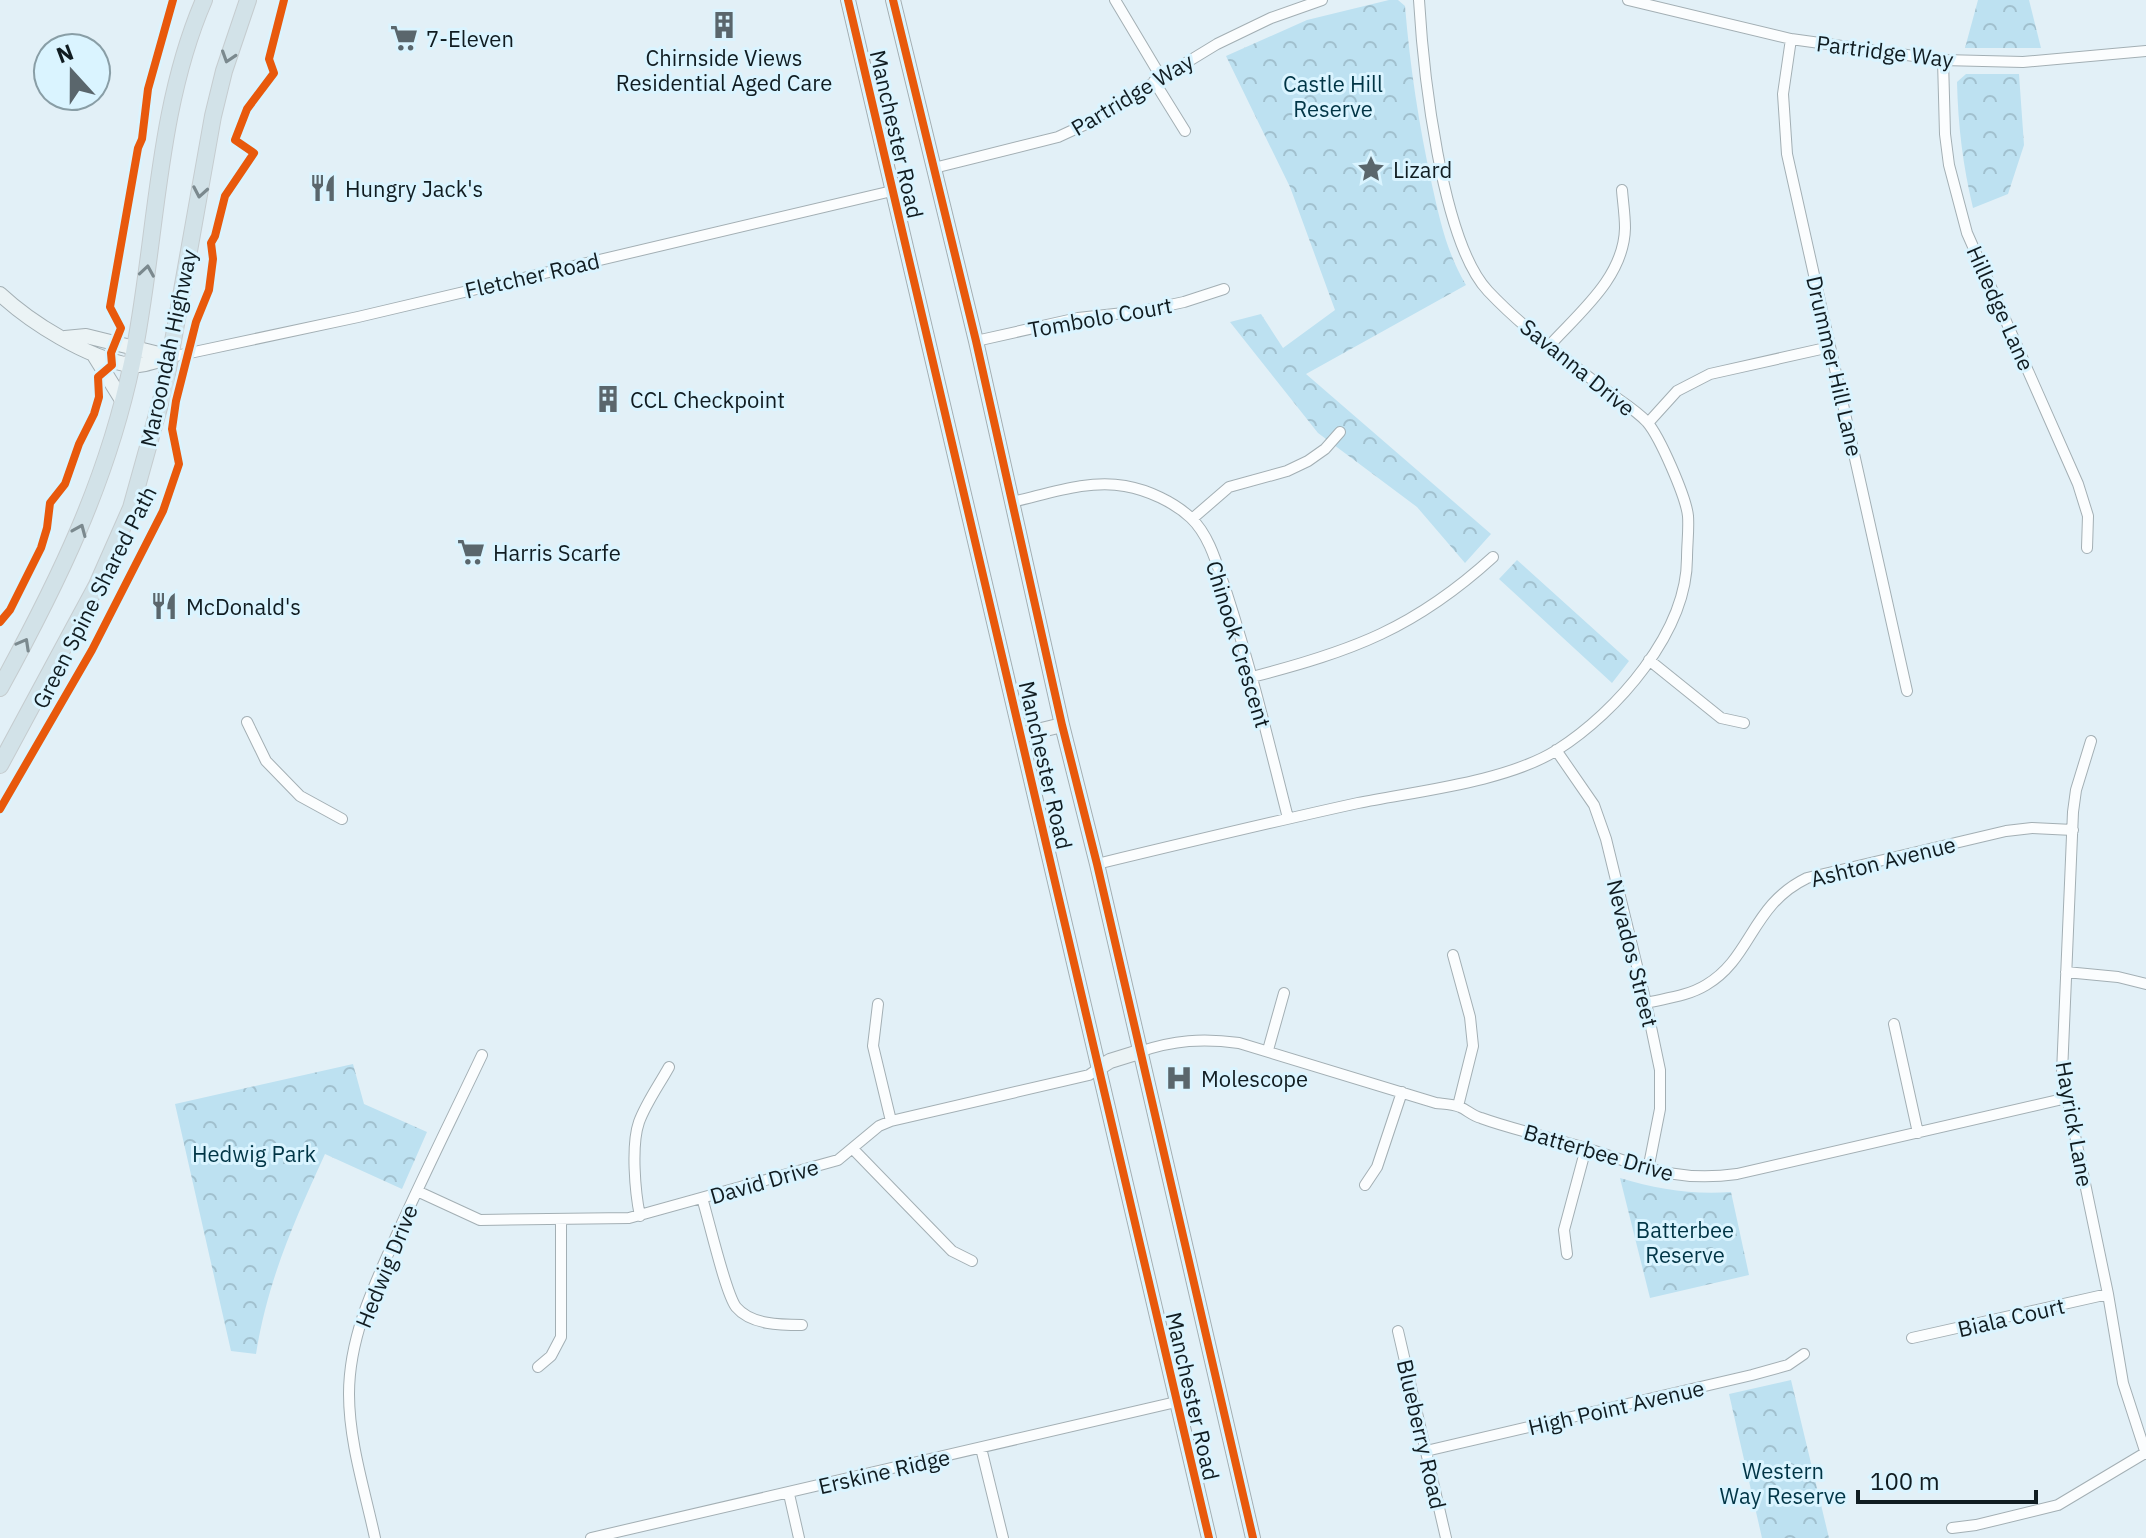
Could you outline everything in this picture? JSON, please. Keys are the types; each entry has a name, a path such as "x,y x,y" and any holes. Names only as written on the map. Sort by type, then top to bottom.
{"highway":[{"name":"Maroondah Highway","path":"0,688 48,601 83,525 103,471 135,348 178,78 204,0"},
{"name":"Maroondah Highway","path":"0,765 97,585 131,508 171,357 213,116 224,71 248,0"}],"main road":[{"name":"Manchester Road","path":"848,0 1209,1538"},
{"name":"Manchester Road","path":"893,0 976,341 1062,725 1253,1538"},
{"path":"0,294 38,323 65,338 76,349 131,366 171,357"},
{"path":"65,338 86,336 171,357"},
{"path":"94,355 122,400"},
{"path":"1021,735 1062,725"},
{"path":"1099,1068 1110,1061 1139,1052"}],"street":[{"path":"1115,0 1185,131"},
{"name":"Partridge Way","path":"934,168 1058,137 1259,24 1322,0"},
{"name":"Savanna Drive","path":"1097,864 1528,764 1556,750 1607,711 1649,660 1671,625 1687,573 1688,514 1671,467 1648,423 1549,346 1487,290 1468,262 1461,246 1431,114 1419,0"},
{"name":"Partridge Way","path":"1628,0 1791,39 1943,60 2023,62 2146,51"},
{"name":"Drummer Hill Lane","path":"1791,39 1783,94 1785,135 1907,691"},
{"name":"Hilledge Lane","path":"1943,60 1945,134 1958,200 1978,259 2078,484 2088,516 2087,548"},
{"path":"1549,346 1603,287 1619,259 1625,230 1622,190"},
{"name":"Fletcher Road","path":"171,357 371,314 892,191"},
{"name":"Tombolo Court","path":"976,341 1078,318 1142,311 1224,289"},
{"path":"1648,423 1677,391 1710,374 1830,347"},
{"path":"1192,519 1229,487 1287,471 1308,461 1325,449 1340,432"},
{"name":"Chinook Crescent","path":"1012,502 1094,484 1126,486 1157,496 1192,519 1215,559 1252,677 1288,818"},
{"path":"1252,677 1342,652 1391,631 1434,605 1493,557"},
{"path":"1649,660 1721,718 1744,723"},
{"path":"247,722 266,761 300,796 342,819"},
{"name":"Hayrick Lane","path":"2091,741 2076,790 2062,1073 2108,1294 2123,1383 2146,1453"},
{"name":"Nevados Street","path":"1556,750 1594,805 1606,839 1657,1050 1661,1090 1658,1127 1648,1170"},
{"name":"Ashton Avenue","path":"1646,1003 1694,991 1719,976 1735,958 1769,905 1794,884 1807,878 2006,831 2032,828 2073,830"},
{"path":"1453,955 1470,1017 1473,1046 1458,1106"},
{"path":"2066,972 2118,977 2146,984"},
{"path":"1268,1050 1284,993"},
{"path":"878,1004 873,1046 891,1121"},
{"path":"1894,1024 1918,1133"},
{"name":"Batterbee Drive","path":"1139,1052 1187,1039 1212,1039 1268,1050 1436,1103 1458,1106 1479,1118 1586,1148 1648,1170 1688,1177 1711,1178 2067,1098"},
{"name":"Hedwig Drive","path":"375,1538 352,1427 349,1394 366,1304 482,1055"},
{"path":"640,1216 636,1196 636,1132 669,1067"},
{"name":"David Drive","path":"417,1191 480,1220 619,1220 838,1160 879,1126 891,1121 1089,1075 1099,1068"},
{"path":"1365,1185 1377,1167 1402,1092"},
{"path":"1567,1254 1564,1230 1586,1148"},
{"path":"853,1149 952,1251 972,1261"},
{"path":"702,1198 736,1307 753,1318 776,1325 802,1325"},
{"path":"538,1367 551,1356 561,1337 561,1221"},
{"name":"Biala Court","path":"1912,1338 2108,1294"},
{"name":"Blueberry Road","path":"1398,1331 1446,1538"},
{"name":"High Point Avenue","path":"1426,1451 1752,1375 1788,1365 1804,1354"},
{"name":"Erskine Ridge","path":"593,1538 1176,1402"},
{"path":"981,1448 1003,1538"},
{"path":"1952,1528 2058,1505 2146,1453"},
{"path":"789,1494 799,1538"}],"green space":[{"name":"Castle Hill Reserve","path":"1398,0 1405,6 1416,96 1432,185 1449,249 1466,285 1306,374 1491,534 1465,563 1417,507 1318,433 1230,322 1261,314 1283,348 1335,310 1290,187 1226,56 1307,20"},
{"path":"1978,0 2029,0 2041,48 1965,48"},
{"path":"1966,74 2019,74 2024,145 2008,194 1973,208 1960,130 1957,82"},
{"path":"1517,560 1629,661 1612,683 1499,579"},
{"name":"Hedwig Park","path":"353,1064 364,1104 427,1132 402,1189 325,1154 275,1276 256,1354 231,1351 175,1104"},
{"name":"Batterbee Reserve","path":"1620,1178 1675,1190 1731,1192 1749,1275 1650,1298"},
{"name":"Western Way Reserve","path":"1791,1380 1829,1538 1762,1538 1729,1394"}],"cycle path":[{"path":"0,622 10,610 41,548 50,503 65,484 94,414 99,397 98,377 112,365 111,353 121,328 110,307 142,139 148,89 173,0"},
{"name":"Green Spine Shared Path","path":"0,809 92,650 163,511 179,464 172,429 176,401 196,322 209,290 213,259 211,243 225,196 254,153 235,140 247,109 274,73 269,59 284,0"},
{"path":"848,0 1209,1538"},
{"path":"893,0 976,341 1062,725 1253,1538"}],"place":[{"name":"Chirnside Views Residential Aged Care","path":"724,25"},
{"name":"7-Eleven","path":"404,38"},
{"name":"Lizard","path":"1371,169"},
{"name":"Hungry Jack's","path":"323,188"},
{"name":"CCL Checkpoint","path":"608,399"},
{"name":"Harris Scarfe","path":"471,552"},
{"name":"McDonald's","path":"164,606"},
{"name":"Molescope","path":"1179,1078"}]}
